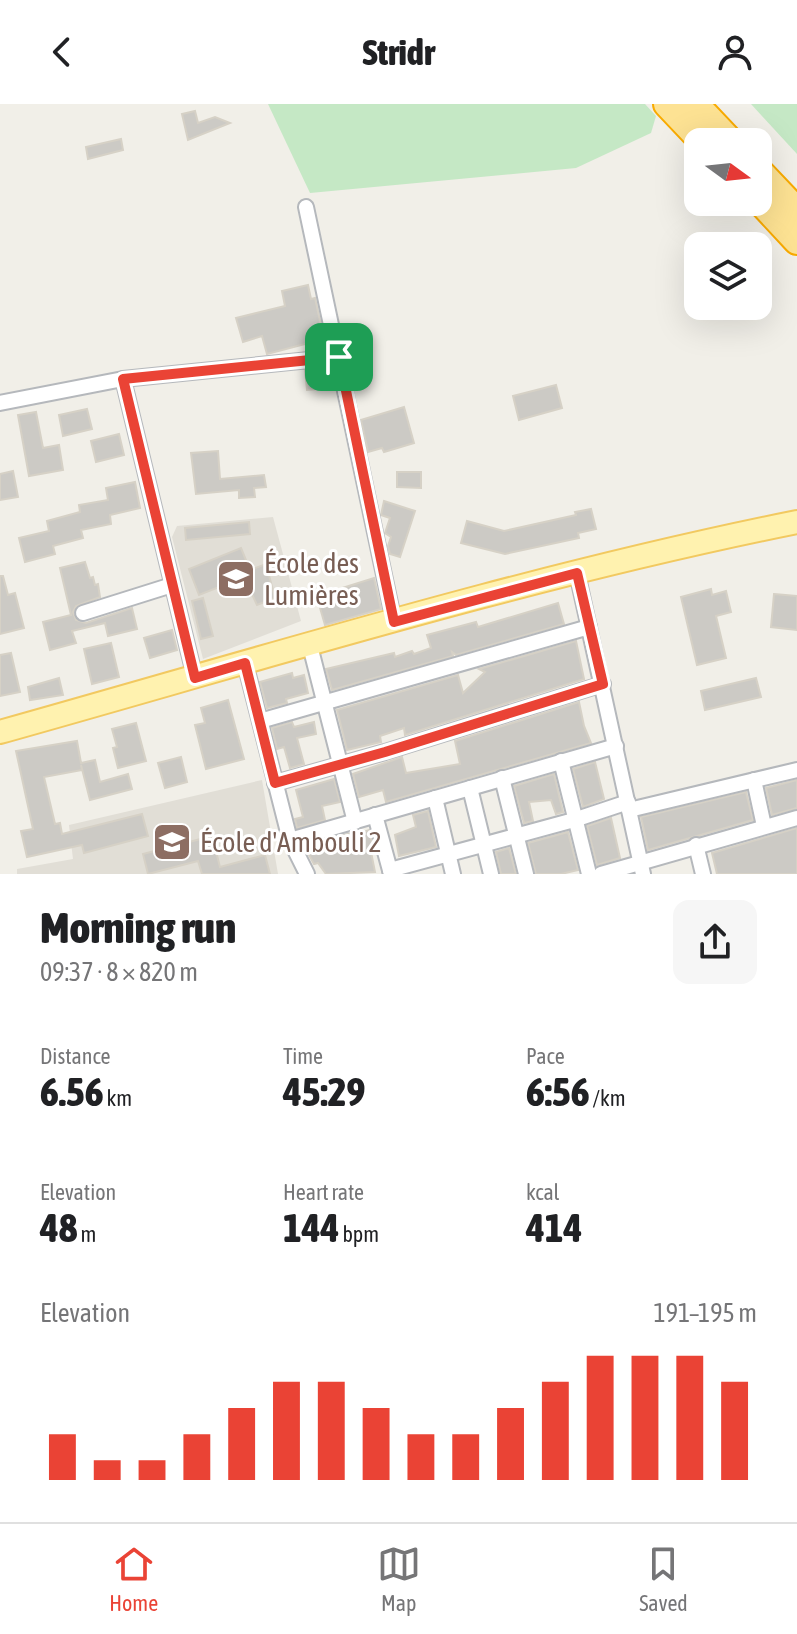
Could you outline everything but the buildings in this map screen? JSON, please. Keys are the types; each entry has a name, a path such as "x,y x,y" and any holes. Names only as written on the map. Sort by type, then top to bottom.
{"highway":[{"path":"667,104 690,128"},
{"path":"695,104 718,128"},
{"path":"772,185 797,211"},
{"path":"772,214 797,241"}],"main road":[{"path":"0,732 195,678 309,642 705,541 797,522"}],"street":[{"path":"306,207 394,622"},
{"path":"0,403 123,379 339,357"},
{"path":"123,379 195,678"},
{"path":"577,573 641,868"},
{"path":"83,613 172,585"},
{"path":"260,721 589,627"},
{"path":"309,642 355,822"},
{"path":"245,663 290,840 307,874"},
{"path":"275,783 603,684"},
{"path":"290,840 616,746"},
{"path":"561,761 589,874"},
{"path":"375,815 390,872 516,834 628,806 797,770"},
{"path":"502,778 526,874"},
{"path":"754,780 764,826"},
{"path":"470,788 491,874"},
{"path":"435,798 453,874"},
{"path":"601,874 641,868 696,845 797,818"},
{"path":"696,845 703,874"}],"shaded area":[{"name":"École des Lumières","path":"273,517 301,621 203,659 172,537 177,526"},
{"name":"École d'Ambouli 2","path":"262,780 278,874 17,874 17,869 73,859 69,825"}],"green space":[{"path":"268,104 645,104 656,116 651,133 576,168 310,193"},
{"path":"751,104 797,104 797,154"}],"place":[{"name":"École des Lumières","path":"236,579"},
{"name":"École d'Ambouli 2","path":"172,842"}],"route":[{"path":"339,357 394,622 577,573 603,684 275,783 245,663 195,678 123,379 339,357"}]}
